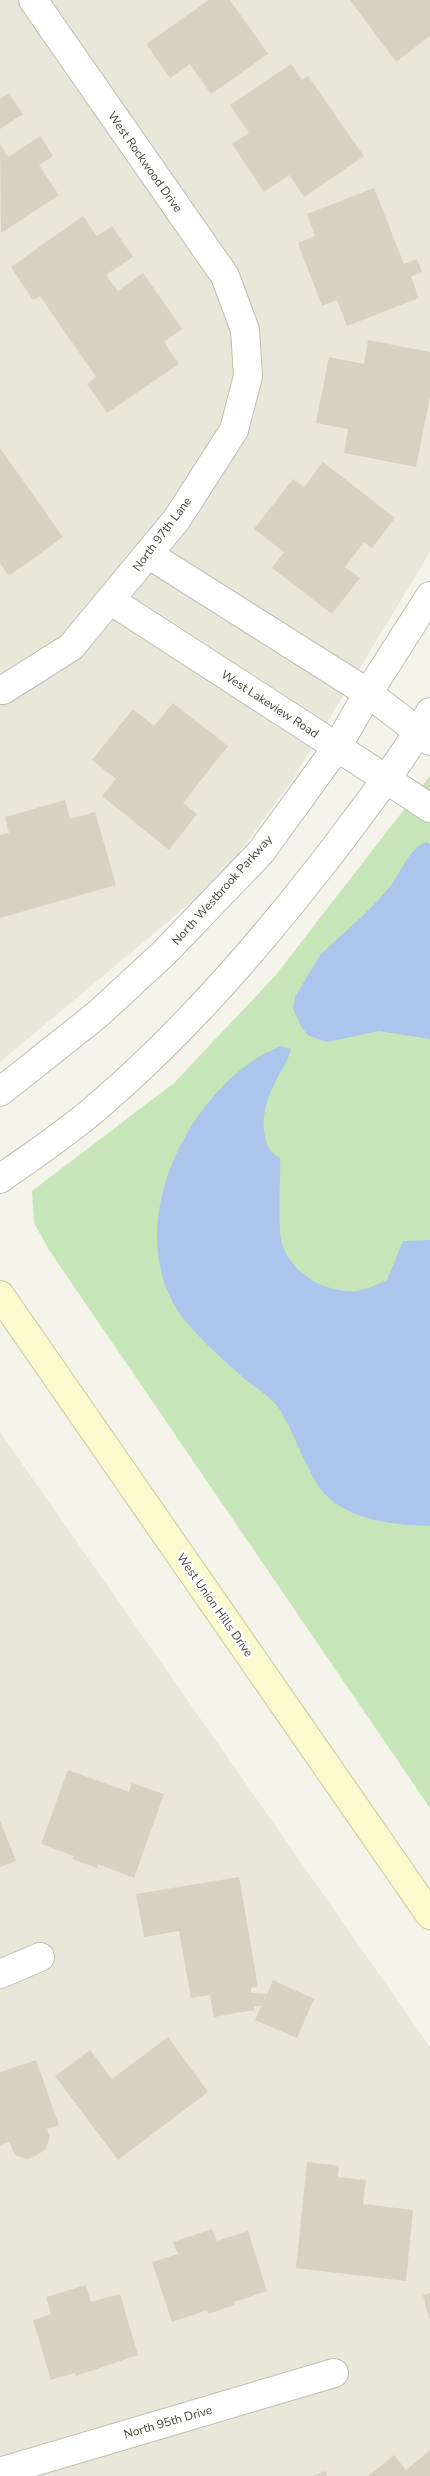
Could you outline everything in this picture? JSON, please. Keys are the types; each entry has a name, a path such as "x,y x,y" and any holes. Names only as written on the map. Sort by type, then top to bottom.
{"main road":[{"name":"West Union Hills Drive","path":"0,1295 430,1915"}],"street":[{"name":"West Rockwood Drive","path":"33,0 225,276 245,330"},
{"name":"North 97th Lane","path":"0,689 3,690 71,647 176,519 234,430 248,376 245,330"},
{"path":"0,1179 96,1108 153,1056 236,971 306,886 426,728 148,554"},
{"name":"North Westbrook Parkway","path":"0,1092 98,1014 165,952 261,852 337,747 368,693 430,596"},
{"name":"West Lakeview Road","path":"110,600 430,808"},
{"path":"0,1974 40,1957"},
{"name":"North 95th Drive","path":"2,2469 334,2373"}],"shaded area":[{"path":"0,0 430,0 430,552 291,782 221,877 0,1062"},
{"path":"0,1432 430,2047 430,2476 0,2476"}],"green space":[{"path":"430,776 430,1808 49,1250 34,1223 32,1191 174,1083 275,976"}],"water":[{"path":"427,842 430,844 430,1039 379,1031 327,1042 309,1036 302,1028 293,1009 295,997 320,955 382,896 413,852"},
{"path":"281,1046 291,1049 266,1104 264,1128 268,1147 280,1158 279,1213 281,1235 286,1253 292,1262 307,1277 326,1287 336,1290 356,1291 387,1280 403,1241 430,1240 430,1526 374,1520 347,1510 324,1493 311,1473 289,1426 275,1403 246,1380 198,1336 184,1319 165,1284 157,1245 160,1205 172,1164 192,1126 217,1092 247,1065"}],"building":[{"path":"209,0 230,0 268,54 211,94 190,64 170,78 146,44"},
{"path":"350,0 430,0 430,36 396,62"},
{"path":"291,64 302,80 308,76 364,156 304,197 289,175 264,192 232,144 249,133 230,105"},
{"path":"9,93 23,114 0,129 0,99"},
{"path":"40,136 53,156 39,165 59,195 1,233 0,144 8,157"},
{"path":"374,188 404,264 417,259 422,272 411,277 419,298 347,326 337,300 322,306 298,243 315,236 307,214"},
{"path":"83,216 97,236 112,226 133,257 106,275 118,291 143,273 182,329 164,342 179,364 107,413 87,384 96,377 40,296 33,300 11,267"},
{"path":"368,340 430,352 430,397 416,467 344,453 348,429 316,423 329,357 364,364"},
{"path":"0,448 63,537 9,576 0,563"},
{"path":"323,462 395,518 372,548 364,542 345,567 360,578 332,614 272,568 284,552 254,529 293,479 304,487"},
{"path":"173,703 228,746 183,803 197,814 169,850 102,796 116,779 92,760 133,709 154,726"},
{"path":"65,800 70,819 95,812 116,885 0,918 0,835 9,833 5,817"},
{"path":"68,1770 129,1792 132,1783 164,1794 134,1878 98,1864 97,1868 72,1859 74,1856 41,1844"},
{"path":"0,1821 16,1861 0,1867"},
{"path":"239,1877 258,1987 251,1988 251,1993 267,1994 273,1980 314,1999 297,2038 255,2020 261,2006 254,2006 254,2010 214,2017 210,1995 191,1998 179,1931 144,1937 136,1894"},
{"path":"168,2037 208,2092 118,2160 55,2076 90,2050 112,2079"},
{"path":"36,2060 59,2125 47,2129 50,2137 46,2149 27,2159 15,2155 9,2142 0,2145 0,2072"},
{"path":"307,2162 339,2166 338,2177 366,2180 363,2204 413,2210 406,2281 296,2268"},
{"path":"212,2229 217,2241 248,2231 267,2291 234,2302 235,2305 208,2314 207,2310 172,2322 152,2262 178,2254 173,2242"},
{"path":"86,2285 91,2302 120,2294 138,2355 76,2376 75,2373 51,2380 33,2320 51,2314 46,2297"},
{"path":"430,2293 430,2318 429,2318 423,2295"},
{"path":"430,2450 430,2476 368,2476 394,2455 406,2470"},
{"path":"326,2471 327,2476 312,2476"}]}
